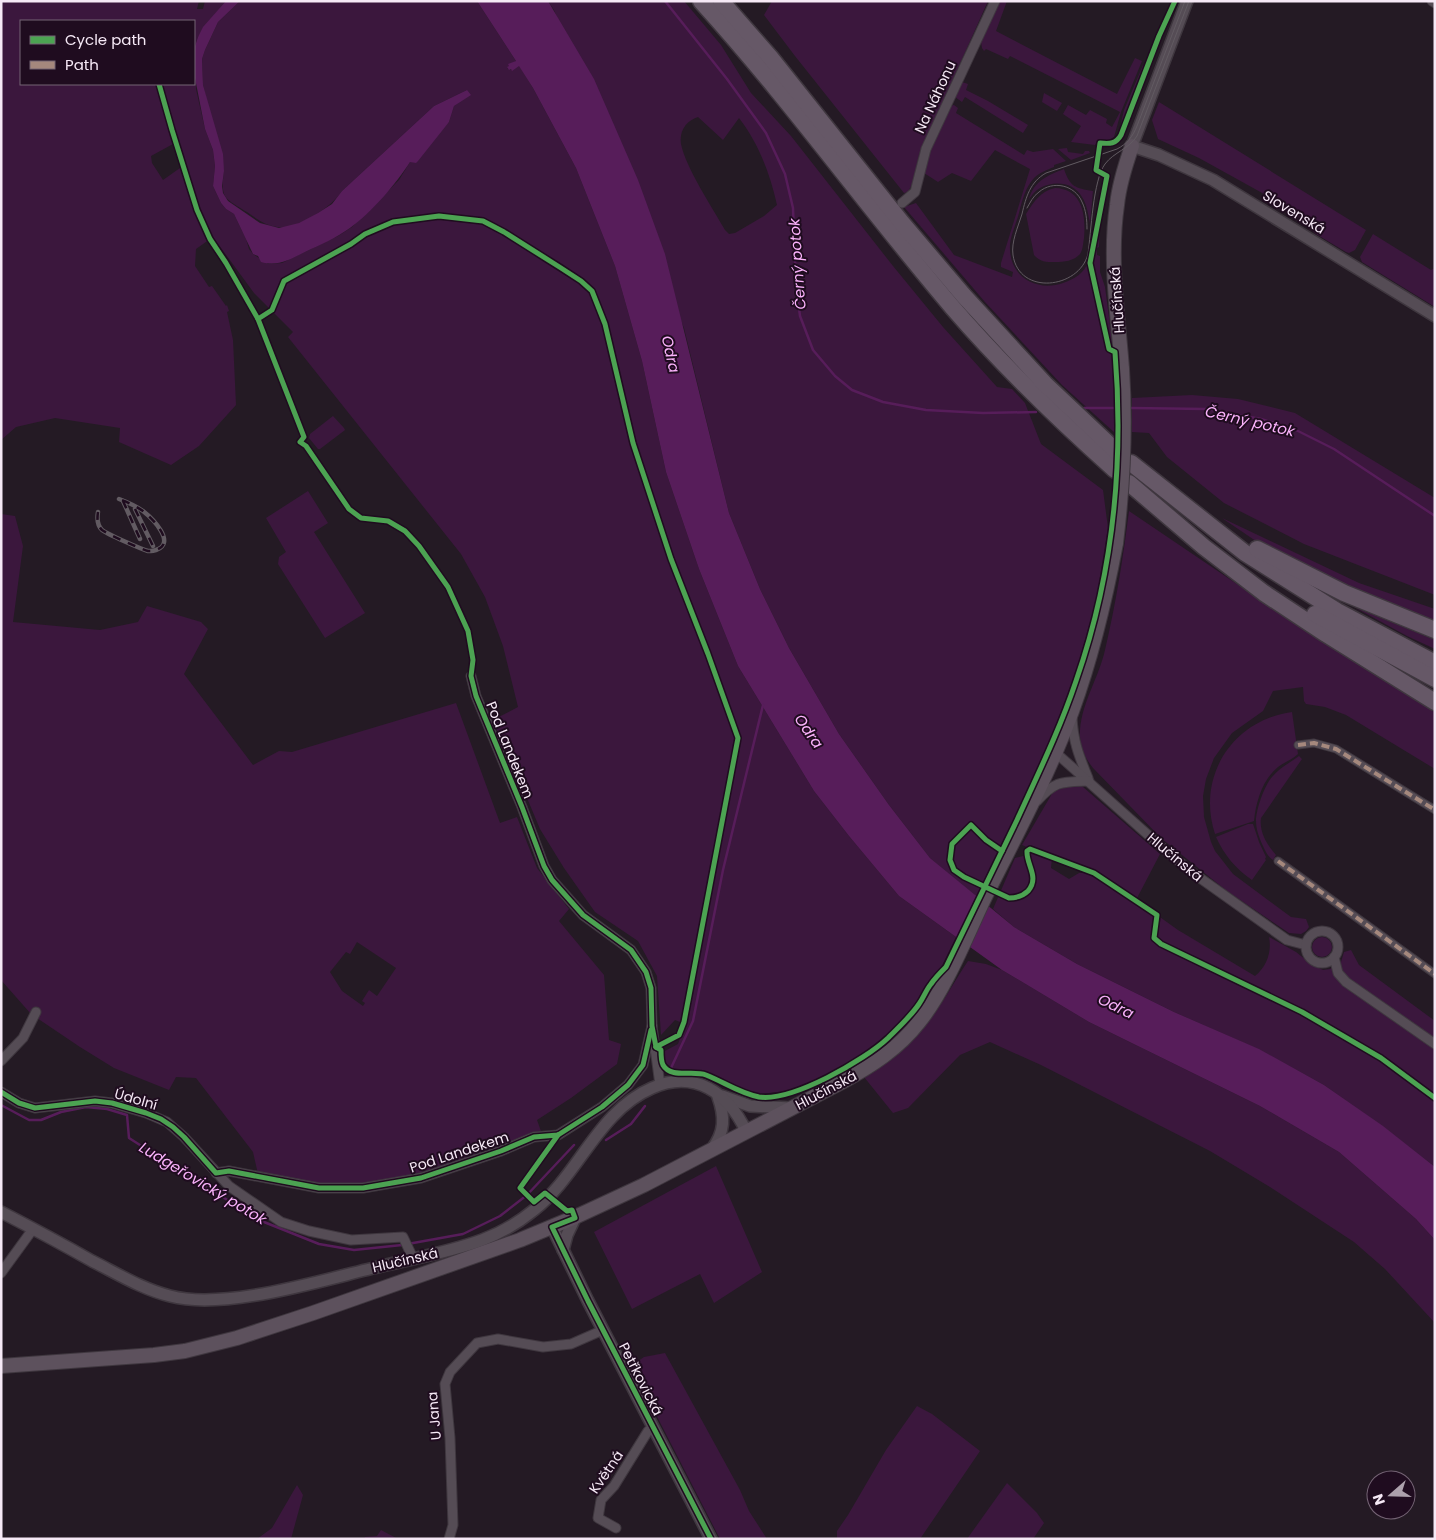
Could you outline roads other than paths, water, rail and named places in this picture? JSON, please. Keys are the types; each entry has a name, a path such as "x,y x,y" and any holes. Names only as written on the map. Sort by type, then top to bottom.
{"highway":[{"path":"701,1 767,77 953,308 1020,382 1115,470"},
{"path":"721,1 770,57 902,223 976,309 1045,384 1116,451"},
{"path":"1435,630 1344,593 1267,555 1213,521 1174,490 1134,466 1245,553 1336,611 1435,663"},
{"path":"1129,483 1204,547 1264,593 1435,702"},
{"path":"1168,515 1236,564 1331,624 1435,679"}],"main road":[{"name":"Hlučínská","path":"1,1366 154,1355 185,1351 237,1338 402,1282 552,1227 644,1185 864,1070 895,1047 925,1015 950,969 1056,752 1096,638 1116,543 1121,498 1124,404 1114,274 1114,235 1119,191 1132,146"}],"street":[{"name":"Na Náhonu","path":"902,203 915,192 926,149 995,1"},
{"name":"Hlučínská","path":"1132,146 1187,1"},
{"name":"Slovenská","path":"1132,146 1159,155 1213,180 1435,316"},
{"name":"Pod Landekem","path":"471,676 476,696 544,866 552,880 583,916 631,950 646,972 651,988 652,1026 660,1085"},
{"path":"1027,812 1050,787 1063,782 1090,781 1077,753 1071,712"},
{"path":"1298,745 1314,743 1336,749 1435,810"},
{"name":"Hlučínská","path":"1056,752 1165,850 1198,877 1287,940 1306,945 1309,956 1316,961 1327,962 1334,957"},
{"path":"1278,861 1435,974"},
{"path":"1306,945 1308,939 1313,934 1327,932 1333,936 1337,942 1337,950 1334,957 1338,973 1346,982 1435,1044"},
{"path":"1,1062 23,1038 36,1012"},
{"name":"Pod Landekem","path":"216,1173 229,1170 319,1188 363,1188 421,1178 501,1151 534,1137 558,1135 602,1107 628,1085 643,1066 652,1026"},
{"name":"Hlučínská","path":"1,1212 137,1285 187,1300 244,1297 279,1290 409,1249 480,1241 499,1232 523,1219 549,1197 596,1136 622,1108 637,1096 660,1085 671,1082 690,1082 707,1087 733,1110 746,1131"},
{"name":"Údolní","path":"1,1092 19,1103 35,1108 95,1101 146,1113 161,1119 184,1136 229,1186 275,1219 290,1226 351,1240 403,1237 409,1249"},
{"path":"716,1093 750,1106 791,1108"},
{"path":"711,1150 720,1137 723,1126 722,1110 716,1093"},
{"path":"563,1250 567,1235 575,1218"},
{"name":"Petřkovická","path":"552,1227 603,1330 712,1539"},
{"path":"1,1273 33,1229"},
{"name":"U Jana","path":"449,1539 453,1525 446,1384 450,1372 478,1343 498,1339 543,1347 571,1344 603,1330"},
{"name":"Květná","path":"616,1528 598,1518 602,1500 614,1486 648,1431 653,1427"}],"water":[{"path":"226,1 240,1 218,22 205,50 202,59 203,85 223,154 223,193 228,201 260,223 279,228 299,223 318,213 332,204 342,191 434,106 467,90 471,95 454,106 449,122 418,161 416,163 410,162 383,198 358,222 328,241 279,263 261,262 258,256 253,254 234,214 221,203 213,186 215,166 213,150 205,129 195,78 195,46 203,27"},
{"name":"Odra","path":"477,1 548,1 594,79 638,180 665,254 729,513 760,589 789,648 839,734 889,805 930,858 1014,927 1077,964 1174,1012 1259,1049 1324,1085 1383,1126 1435,1167 1435,1240 1416,1219 1339,1152 1260,1106 1089,1022 1002,970 899,896 814,791 738,666 699,569 666,472 642,361 615,266 576,168 519,66 512,71 507,67 509,66 508,64 516,61"}],"waterway":[{"name":"Černý potok","path":"665,1 727,79 766,133 785,174 793,208 796,285 800,316 813,350 835,376 852,390 883,402 926,410 983,413 1036,412"},
{"name":"Černý potok","path":"1084,408 1116,408"},
{"name":"Černý potok","path":"1131,408 1206,409 1261,419 1296,430 1334,449 1435,516"},
{"name":"Ludgeřovický potok","path":"671,1068 693,1021 723,870 763,705"},
{"name":"Ludgeřovický potok","path":"1,1105 29,1120 41,1120 61,1112 86,1107 107,1109 127,1115 129,1138 264,1222 319,1244 354,1250 402,1245 463,1234 500,1216 527,1195 574,1145"},
{"name":"Ludgeřovický potok","path":"606,1140 631,1124 645,1106"}],"tram line":[{"path":"1185,1 1134,133 1124,145 1117,149 1046,173 1032,185 1025,202 1013,245 1013,255 1018,268 1026,277 1037,282 1062,281 1073,275 1082,266 1088,254 1095,194 1101,172 1105,164 1137,136 1189,1"},
{"path":"1027,208 1035,195 1045,188 1057,185 1069,188 1079,196 1082,202 1086,215 1087,229"}],"railway":[{"path":"98,512 98,524 105,532 148,551 162,547 164,542 161,530 152,519 140,509 119,499"},
{"path":"123,501 140,539"},
{"path":"135,509 153,546"}]}
